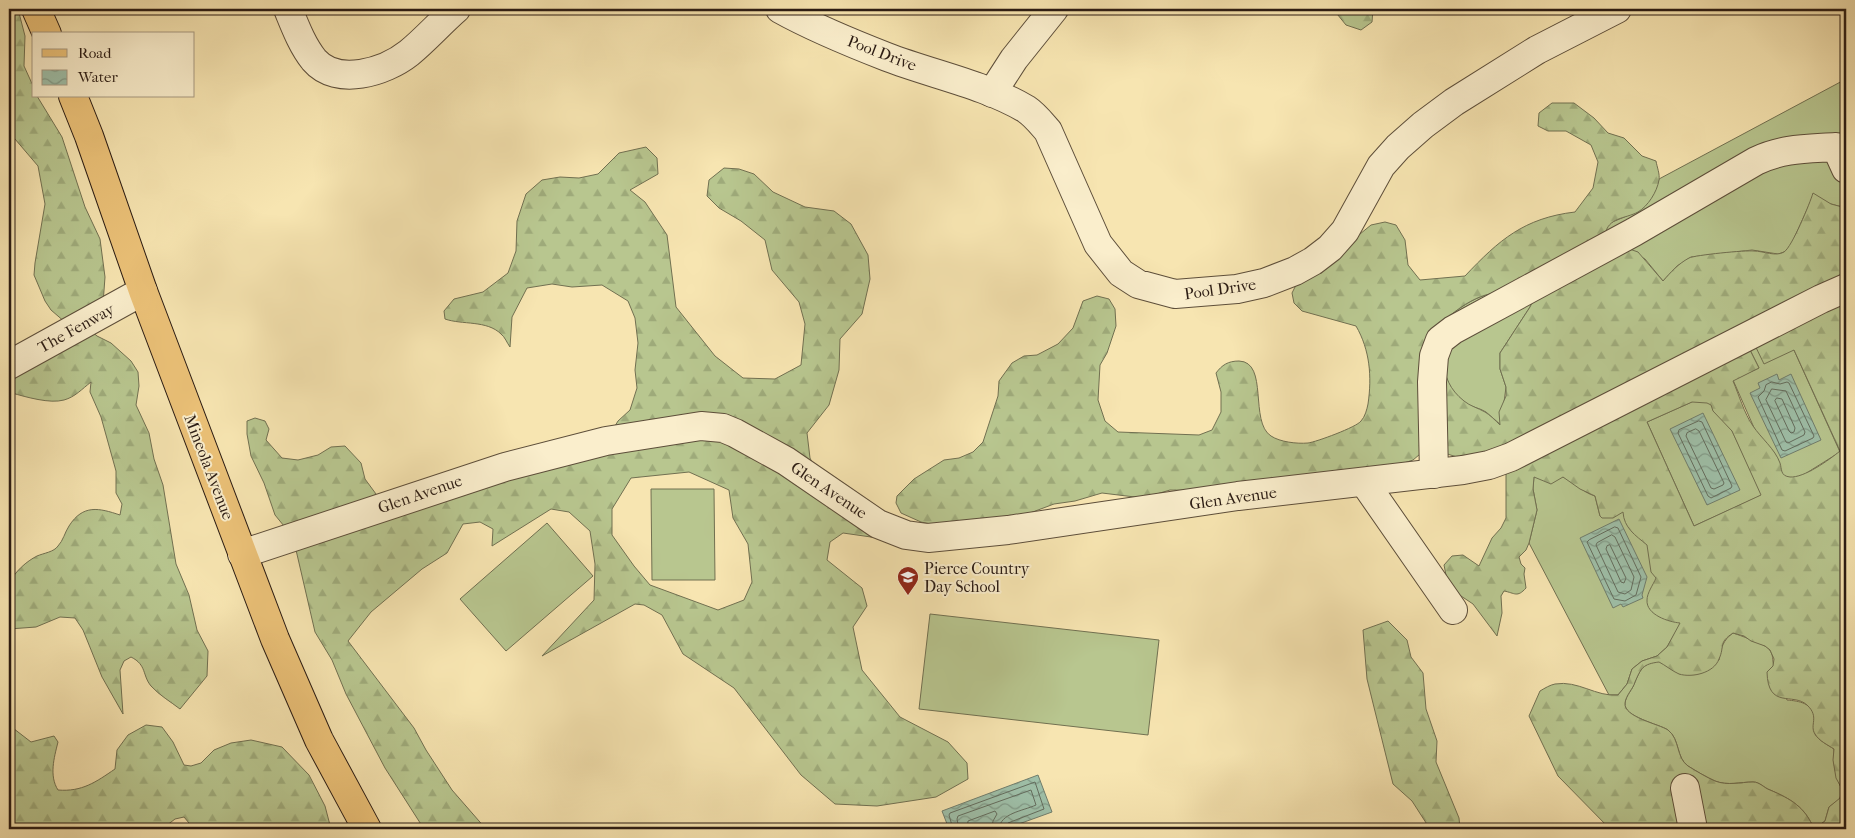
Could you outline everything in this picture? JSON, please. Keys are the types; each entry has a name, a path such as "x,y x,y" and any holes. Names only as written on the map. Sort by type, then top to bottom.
{"main road":[{"path":"36,9 46,32"},
{"name":"Mineola Avenue","path":"74,98 143,291 275,639 312,724 367,829"}],"street":[{"path":"288,9 306,47 315,60 334,72 344,74 372,71 391,64 408,54 456,9"},
{"name":"Pool Drive","path":"780,9 803,22 888,57 992,93 1026,110 1039,119 1048,131 1098,244 1121,273 1138,284 1175,294 1237,289 1264,283 1313,261 1330,248 1345,231 1381,166 1398,147 1423,125 1454,102 1537,50 1616,9"},
{"path":"992,93 1014,59 1054,9"},
{"path":"1434,474 1432,382 1434,356 1440,340 1453,330 1625,237 1773,153 1790,150 1843,153"},
{"name":"Glen Avenue","path":"242,554 505,467 606,441 701,426 723,428 735,432 786,461 878,524 906,535 928,538 1008,530 1238,496 1434,474 1489,465 1511,457 1821,298 1846,288"},
{"name":"The Fenway","path":"9,365 143,291"},
{"path":"1364,482 1453,610"},
{"path":"1685,788 1693,829"}],"green space":[{"path":"9,9 18,9 25,36 24,66 32,84 32,98 38,98 62,137 85,207 100,239 105,277 103,304 90,330 111,343 131,361 138,372 139,386 136,405 149,433 154,459 163,485 176,564 189,595 197,630 208,651 207,676 180,709 151,686 140,663 131,657 124,661 120,670 123,714 102,677 83,630 75,618 60,617 36,627 9,629 9,587 18,571 33,558 56,548 69,526 80,514 86,511 98,510 120,515 122,504 116,493 116,471 101,417 90,392 91,382 72,397 58,401 38,400 12,393 9,395 9,372 66,323 51,310 45,301 34,275 45,204 38,166 9,132"},
{"path":"1333,9 1373,9 1372,22 1361,30 1346,25"},
{"path":"1846,79 1846,208 1831,204 1810,203 1791,245 1784,252 1778,254 1752,250 1691,257 1677,266 1663,281 1645,259 1605,235 1606,228 1610,223 1635,212 1647,203 1656,189 1659,179"},
{"path":"1552,103 1574,103 1594,118 1608,133 1624,138 1642,156 1656,161 1659,180 1652,198 1638,212 1613,222 1605,235 1621,246 1638,252 1663,281 1678,266 1693,257 1741,251 1777,254 1784,252 1796,234 1813,193 1831,204 1846,208 1846,829 1814,829 1610,829 1558,776 1529,716 1540,691 1553,684 1563,683 1602,694 1618,695 1627,684 1632,669 1642,661 1657,656 1667,647 1680,623 1659,617 1650,610 1647,600 1656,578 1651,572 1647,545 1628,527 1623,512 1613,518 1602,518 1595,496 1580,489 1563,477 1551,484 1534,477 1533,489 1537,510 1529,543 1526,550 1519,557 1521,564 1525,568 1526,588 1518,594 1504,591 1501,596 1502,613 1497,636 1473,604 1458,594 1447,580 1444,565 1452,556 1463,555 1479,566 1492,538 1501,528 1506,518 1506,472 1444,453 1432,444 1413,460 1398,465 1215,491 1170,490 1143,498 1102,493 1075,501 1054,504 1022,516 940,526 921,522 901,513 896,503 897,496 914,479 944,460 959,458 973,452 983,442 998,396 999,381 1012,363 1024,356 1037,355 1058,344 1073,328 1083,301 1097,296 1109,299 1115,309 1116,326 1107,353 1100,365 1098,400 1105,421 1118,432 1199,435 1212,430 1221,412 1221,392 1216,373 1226,364 1239,361 1248,364 1254,371 1257,381 1261,419 1265,429 1271,436 1289,442 1308,443 1336,434 1358,424 1365,415 1370,384 1369,364 1361,335 1356,326 1302,311 1294,303 1292,293 1297,283 1371,225 1385,222 1396,225 1405,240 1408,265 1420,280 1465,276 1501,242 1527,225 1541,219 1575,212 1593,188 1598,162 1591,145 1566,131 1548,131 1538,126 1539,113","holes":["1538,291 1530,307 1500,353 1500,369 1506,387 1506,396 1499,412 1500,425 1487,413 1464,401 1449,383 1445,373 1444,362 1448,317 1471,301 1490,294","1750,335 1764,364 1794,350 1840,451 1809,472 1796,477 1784,475 1775,453 1756,430 1747,415 1733,381 1759,368 1744,338","1692,402 1711,405 1713,411 1732,431 1761,495 1694,526 1647,422","1733,633 1744,636 1770,650 1774,659 1773,666 1767,672 1768,684 1772,691 1776,696 1801,701 1807,705 1814,717 1813,731 1821,741 1834,749 1833,760 1836,778 1842,789 1840,798 1829,807 1825,821 1814,829 1802,809 1758,783 1729,784 1720,782 1694,770 1684,763 1674,738 1668,730 1642,720 1626,708 1625,703 1628,695 1643,668 1649,664 1659,662 1684,675 1696,675 1708,671 1716,664 1721,655 1725,639"]},
{"path":"646,147 657,158 658,174 630,190 645,202 667,235 676,307 715,356 743,378 775,379 801,365 805,324 799,302 772,270 765,240 741,221 719,208 707,196 709,180 724,168 739,169 754,174 773,192 805,207 834,211 851,224 868,255 870,279 862,314 840,339 839,370 829,405 807,433 810,458 823,486 886,535 871,537 843,533 830,542 827,560 862,588 867,606 853,627 862,670 900,717 948,742 967,763 968,779 936,797 877,806 835,804 801,775 734,688 683,654 662,615 644,605 635,604 542,656 594,600 595,564 590,531 569,512 551,509 492,546 493,529 480,522 463,524 447,553 422,569 371,612 348,641 414,728 452,790 486,829 424,829 385,768 346,694 332,660 315,632 293,537 275,515 264,483 251,456 247,421 255,418 265,421 269,429 266,440 282,458 298,460 318,455 331,447 345,446 361,463 365,479 376,494 372,509 606,441 618,421 630,410 637,388 635,370 638,343 635,318 628,301 602,285 572,287 552,284 527,288 512,317 510,347 504,337 495,330 482,325 445,319 444,311 454,299 483,292 508,273 516,251 517,221 526,194 542,180 560,177 579,178 598,174 619,153","holes":["689,472 729,490 733,518 748,544 752,582 744,600 718,610 650,585 612,535 612,509 631,478"]},
{"path":"1538,291 1530,307 1500,353 1500,369 1506,387 1501,425 1486,412 1465,403 1449,385 1444,364 1448,317 1471,301 1490,294"},
{"path":"1744,338 1794,350 1840,452 1781,489 1733,380 1759,368"},
{"path":"1714,392 1762,495 1694,526 1647,422"},
{"path":"1534,476 1556,476 1571,481 1595,496 1600,516 1630,503 1681,623 1667,647 1657,656 1642,661 1632,669 1627,684 1618,695 1609,695 1529,543 1537,510 1533,489"},
{"path":"651,489 714,489 715,580 652,580"},
{"path":"547,523 593,576 506,651 460,599"},
{"path":"930,614 1159,640 1148,735 919,709"},
{"path":"1388,621 1407,640 1411,657 1423,673 1426,709 1437,741 1436,762 1459,818 1460,829 1430,829 1412,801 1393,784 1367,679 1363,630"},
{"path":"1733,633 1757,642 1771,651 1776,675 1787,700 1801,702 1811,709 1815,718 1814,730 1816,736 1834,749 1835,770 1842,789 1840,799 1829,807 1825,821 1814,829 1802,809 1760,784 1753,782 1729,784 1715,781 1688,766 1681,758 1674,738 1668,730 1635,716 1626,708 1627,697 1643,667 1659,661 1680,674 1719,660 1723,645"},
{"path":"9,725 31,742 54,736 58,742 53,773 58,790 82,788 115,769 117,750 128,735 146,725 162,727 173,742 184,765 191,766 201,763 214,750 231,743 251,740 282,747 309,775 325,806 331,829 190,829 189,823 184,817 175,819 162,829 9,829"}],"water":[{"path":"1777,374 1779,380 1791,374 1821,440 1781,458 1750,393 1760,388 1758,383"},
{"path":"1703,413 1740,490 1707,505 1670,429"},
{"path":"1619,519 1647,577 1642,595 1643,598 1623,607 1621,604 1613,608 1580,538"},
{"path":"1038,775 1052,812 1005,829 949,829 942,811"}],"place":[{"name":"Pierce Country Day School","path":"908,596"}]}
